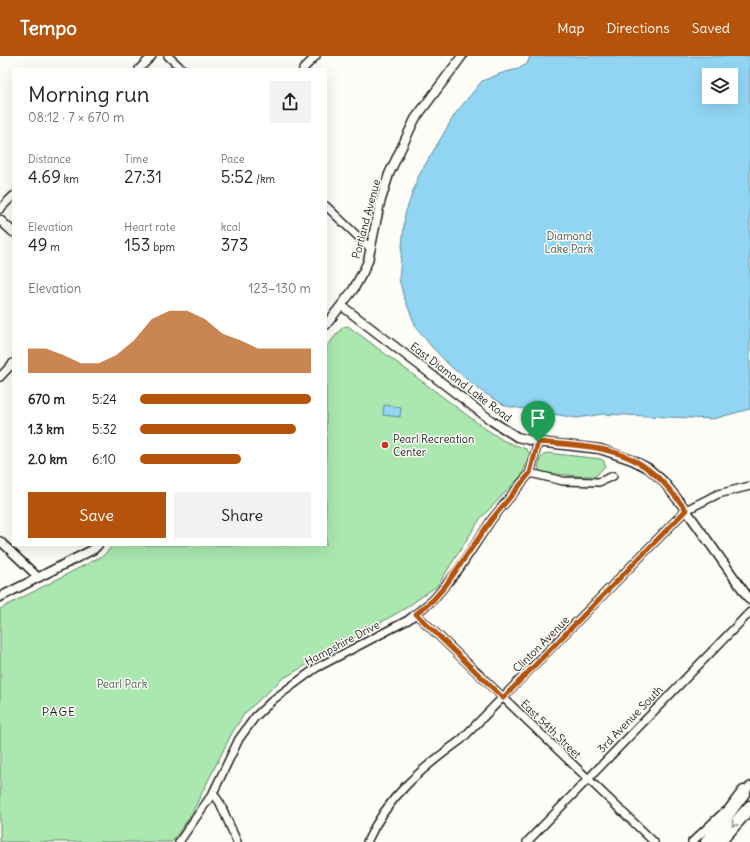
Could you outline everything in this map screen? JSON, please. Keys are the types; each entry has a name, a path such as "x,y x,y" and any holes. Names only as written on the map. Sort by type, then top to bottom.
{"highway":[{"path":"707,842 747,789"},
{"path":"719,842 750,807"}],"street":[{"path":"140,68 152,56"},
{"path":"168,56 181,68"},
{"path":"304,68 316,56"},
{"name":"Portland Avenue","path":"327,325 342,306 363,272 371,249 380,203 389,174 415,119 462,56"},
{"path":"0,209 12,197"},
{"path":"327,207 371,249"},
{"path":"0,220 12,231"},
{"name":"East Diamond Lake Road","path":"342,306 492,421 517,437 538,442 600,448 632,460 648,468 663,481 686,510 750,600"},
{"path":"0,377 12,364"},
{"name":"Hampshire Drive","path":"178,842 213,793 239,739 255,717 274,699 316,668 416,614 433,600 446,585 492,519 530,473 538,442"},
{"path":"530,473 563,481 598,482 613,476"},
{"name":"Clinton Avenue","path":"367,842 383,812 396,794 436,758 461,740 686,510 718,494 750,486"},
{"path":"0,541 38,577"},
{"path":"0,597 71,561 96,546"},
{"name":"3rd Avenue South","path":"527,842 750,612"},
{"name":"East 54th Street","path":"416,614 654,842"},
{"path":"692,842 747,789"},
{"path":"213,793 220,803 237,842"}],"green space":[{"name":"Pearl Park","path":"348,326 504,441 526,449 530,454 522,475 480,519 438,585 406,608 282,679 245,713 232,733 191,815 172,842 0,842 0,609 104,555 112,546 327,546 327,346 343,327"},
{"path":"547,453 601,459 604,461 605,466 596,476 545,473 540,471 538,467 541,457"}],"water":[{"name":"Diamond Lake Park","path":"530,56 750,56 750,409 713,419 603,414 577,418 506,406 481,391 450,366 430,345 416,327 404,297 399,279 405,214 418,177 455,114 482,81 502,73 518,69 527,64"},
{"path":"384,405 401,407 400,417 383,415"}],"place":[{"name":"Pearl Recreation Center","path":"385,445"}],"district":[{"name":"PAGE","path":"59,711"}],"route":[{"path":"538,442 600,448 632,460 648,468 663,481 686,510 503,698 416,614 433,600 459,569 492,519 530,473 538,442"}]}
